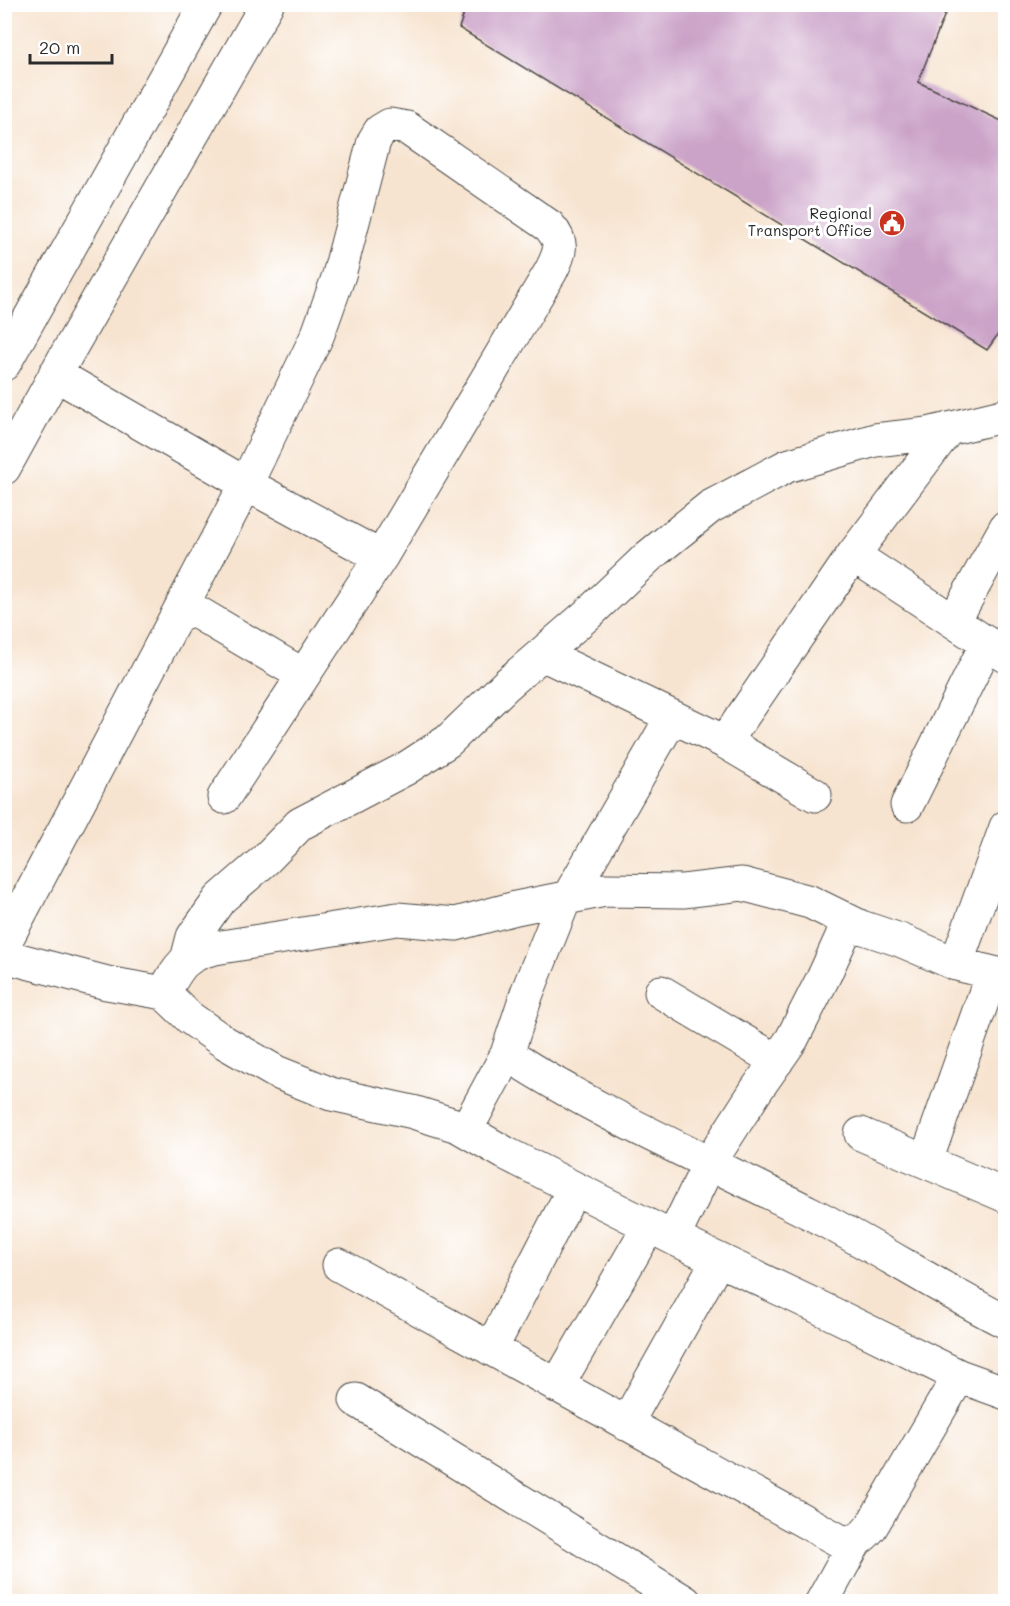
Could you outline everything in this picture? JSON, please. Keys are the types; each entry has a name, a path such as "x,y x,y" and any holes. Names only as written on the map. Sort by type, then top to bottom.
{"street":[{"path":"4,364 12,331 206,4"},
{"path":"4,468 59,367 267,4"},
{"path":"4,944 246,484 318,334 339,275 374,141 380,131 390,125 407,128 549,226 560,244 559,256 381,557 224,797"},
{"path":"12,331 59,367 246,484 381,557"},
{"path":"187,960 194,937 220,899 265,860 300,824 405,769 448,741 650,556 710,507 787,466 876,440 928,434 1005,415"},
{"path":"725,742 853,555 948,429"},
{"path":"954,621 1005,527"},
{"path":"853,555 996,650 908,805"},
{"path":"183,604 303,675"},
{"path":"542,654 725,742 815,795"},
{"path":"466,1130 507,1054 527,993 567,898 672,717"},
{"path":"956,964 1005,827"},
{"path":"164,993 177,969 198,951 397,919 456,924 605,890 683,891 742,884 810,902 851,922 956,964 999,975 926,1161"},
{"path":"557,1386 792,1039 851,922"},
{"path":"4,956 107,983 164,993 190,1018 224,1042 276,1071 332,1094 413,1112 458,1126 505,1153 718,1260 959,1376 1005,1393"},
{"path":"661,992 777,1061"},
{"path":"507,1054 553,1084 820,1218 1005,1322"},
{"path":"861,1134 1005,1196"},
{"path":"491,1349 574,1188"},
{"path":"626,1424 718,1260"},
{"path":"339,1265 831,1538 842,1542 855,1542"},
{"path":"822,1602 855,1542 871,1527 959,1376"},
{"path":"356,1400 675,1599"}],"building":[{"name":"Regional Transport Office","path":"467,4 949,4 918,82 1006,123 1006,323 987,350 459,28"}],"place":[{"name":"Regional Transport Office","path":"892,223"}]}
